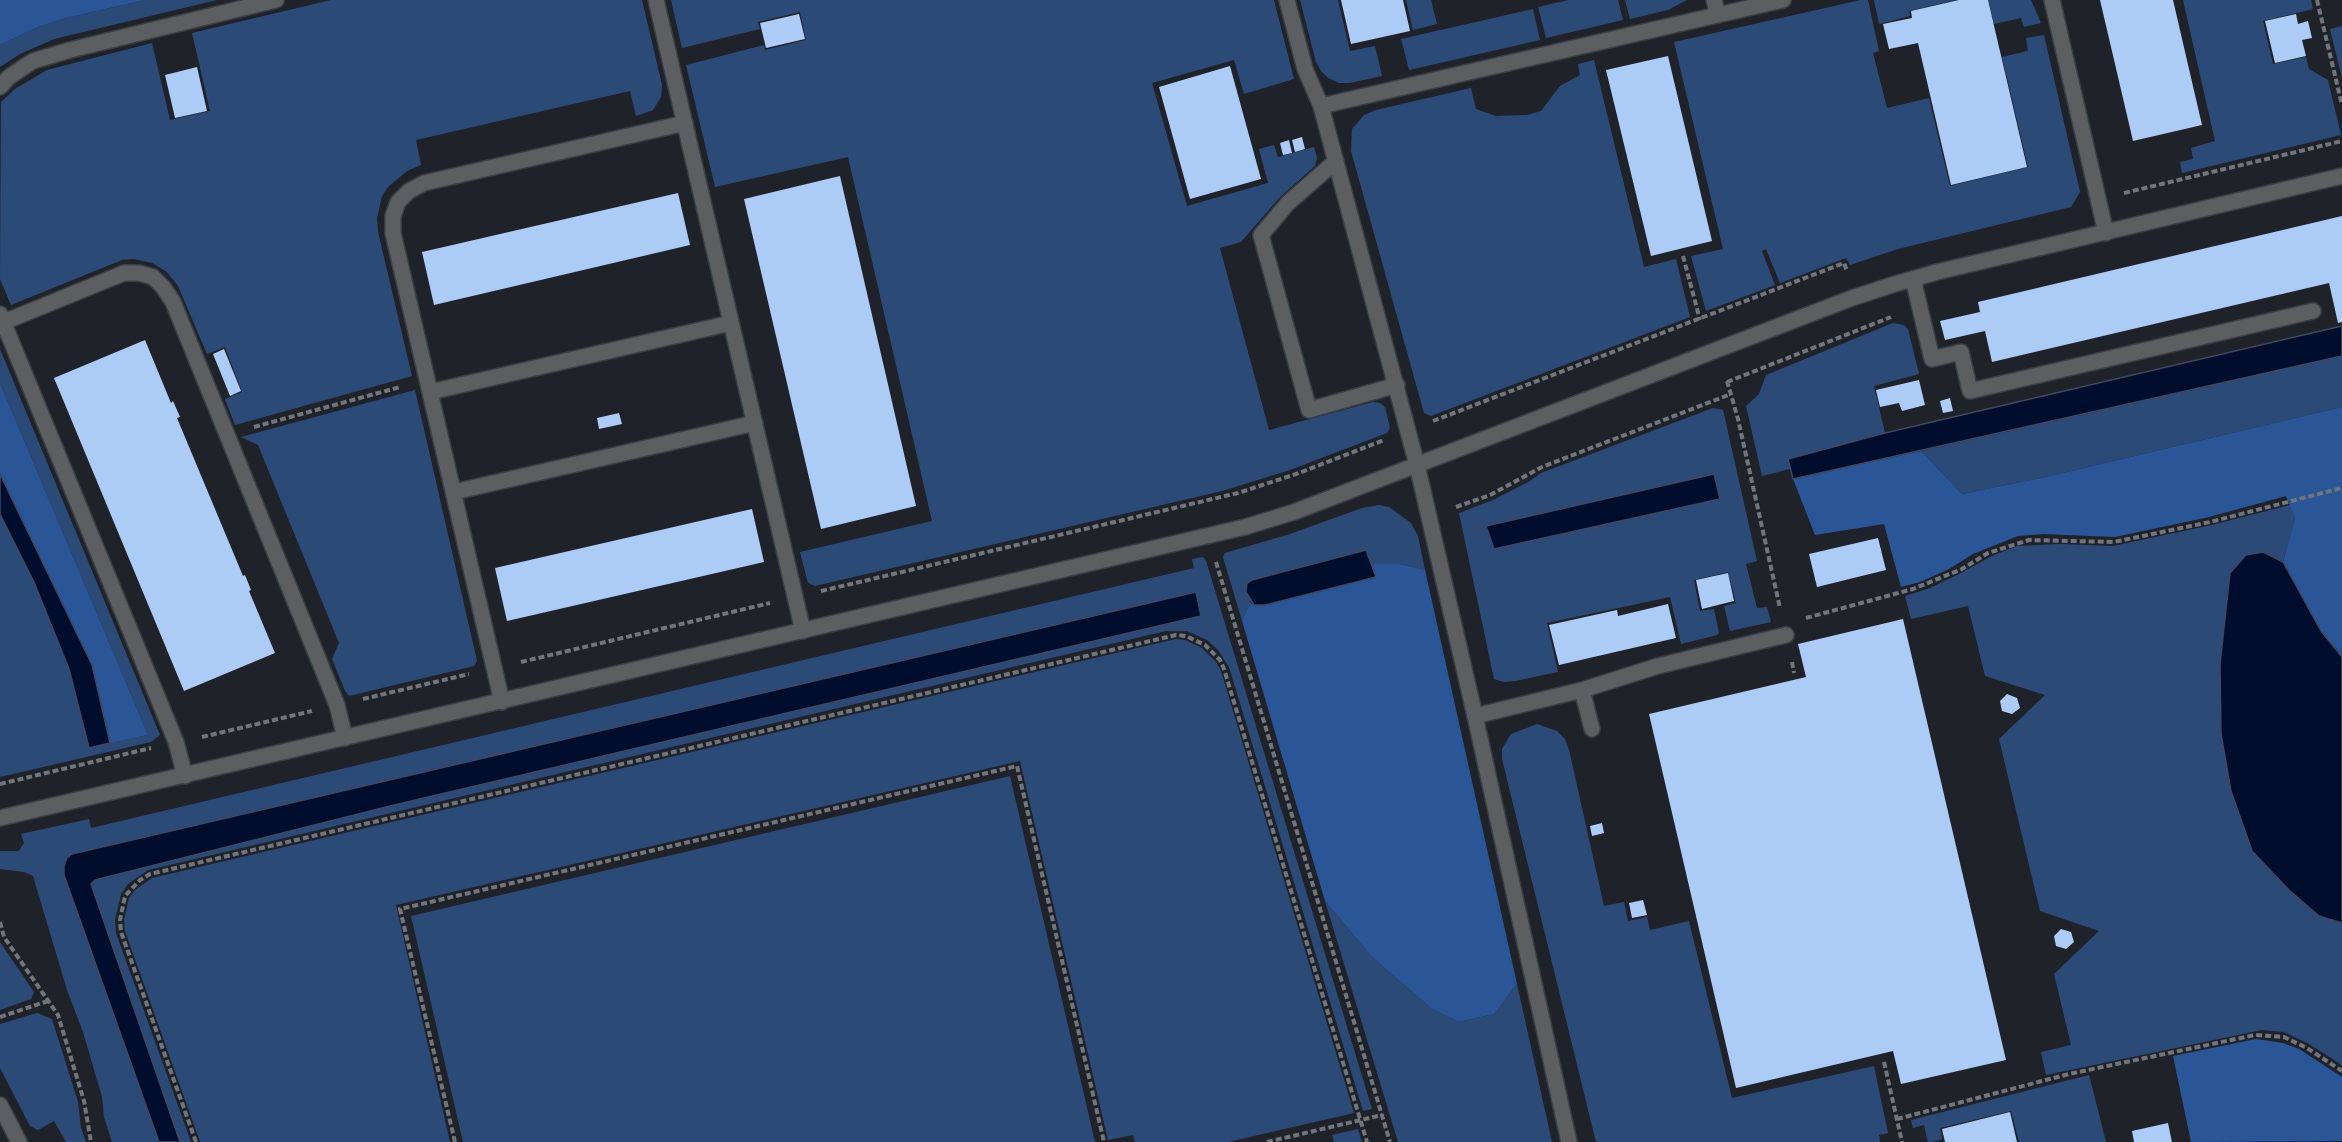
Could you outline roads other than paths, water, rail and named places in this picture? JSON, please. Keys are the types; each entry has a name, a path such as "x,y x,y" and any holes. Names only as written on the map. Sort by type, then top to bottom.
{"street":[{"path":"0,87 9,77 33,61 276,0"},
{"path":"656,0 803,631"},
{"path":"1287,0 1305,69 1321,106 1418,465 1569,1142"},
{"path":"1321,106 1716,8 1783,0"},
{"path":"2052,0 2106,232"},
{"path":"502,702 393,233 393,216 403,196 424,183 685,123"},
{"path":"1336,161 1288,203 1261,235 1309,410 1397,385"},
{"path":"0,818 1223,533 1294,512 1857,296 1913,279 2342,176"},
{"path":"185,776 176,742 2,317 111,276 139,273 153,278 164,287 173,302 338,705 345,738"},
{"path":"1913,279 1932,360 1961,352 1970,391 2313,311"},
{"path":"429,386 731,323"},
{"path":"454,492 754,423"},
{"path":"1475,716 1582,690 1784,629"},
{"path":"1582,690 1592,729"},
{"path":"0,1105 20,1142"}]}
